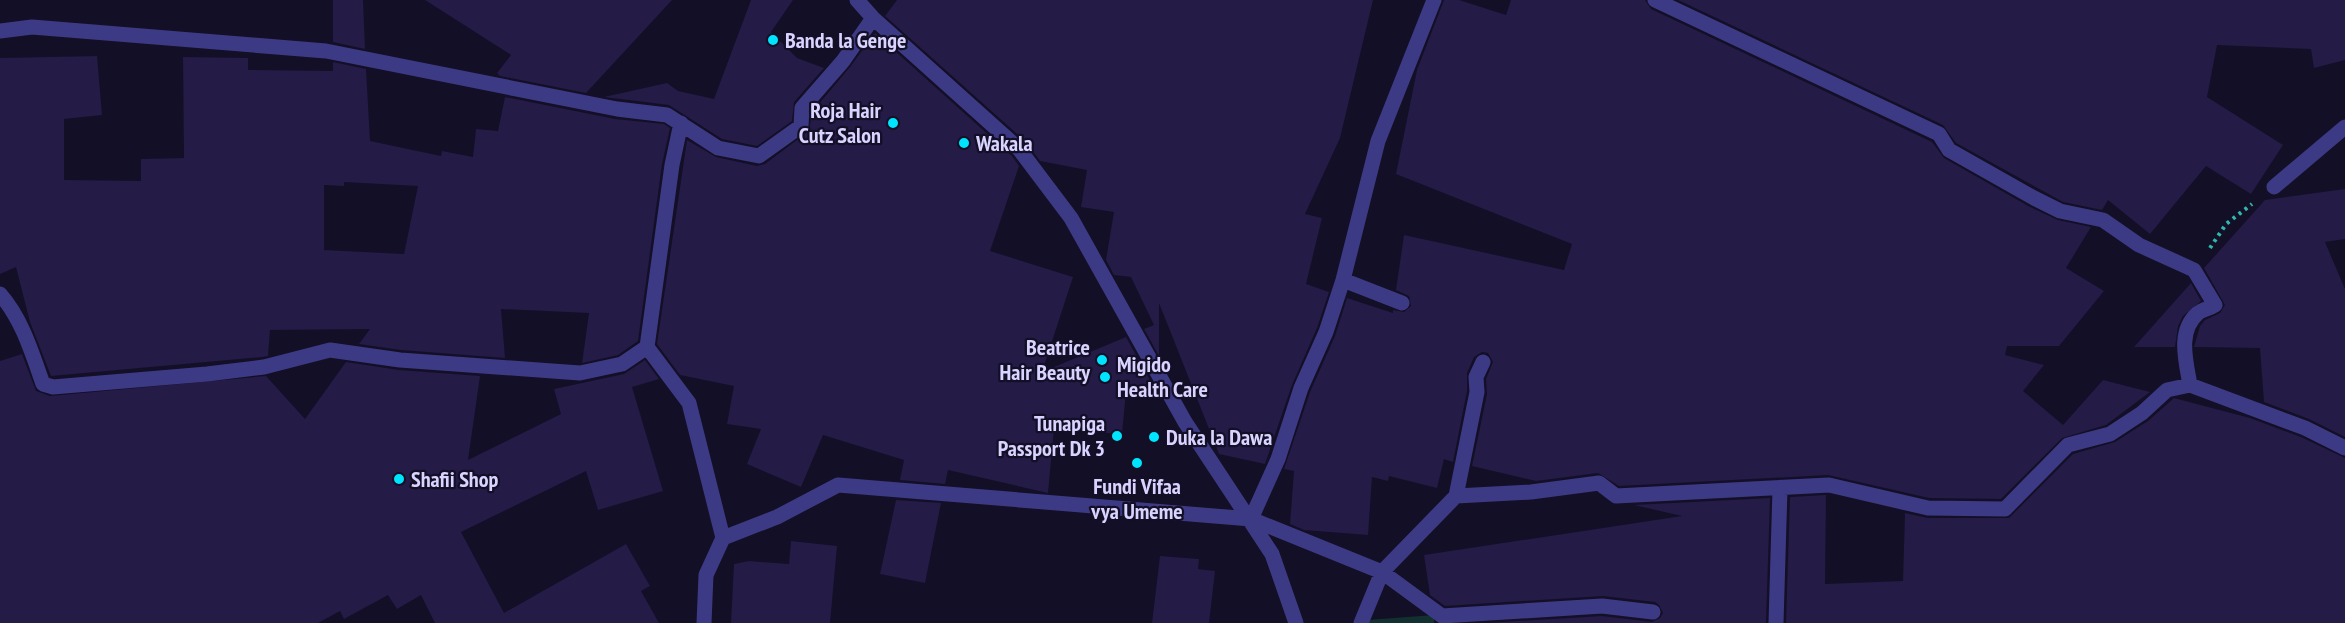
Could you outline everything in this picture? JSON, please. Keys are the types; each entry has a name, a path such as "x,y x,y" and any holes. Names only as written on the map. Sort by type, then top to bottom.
{"street":[{"path":"857,0 873,18 1019,149 1071,218 1185,422 1272,554 1296,623"},
{"path":"1251,519 1278,459 1301,388 1326,332 1343,280 1378,141 1434,0"},
{"path":"1655,0 1939,134 1948,150 2051,207 2103,220 2139,245 2194,270 2214,305 2200,311 2189,323 2184,344 2190,385"},
{"path":"0,31 32,27 326,51 616,109 666,115 718,148 759,156 801,126 802,108 843,61 873,18"},
{"path":"681,123 672,165 647,347 689,403 723,538 706,575 704,623"},
{"path":"2274,187 2345,127"},
{"path":"1343,280 1402,303"},
{"path":"0,294 9,303 26,338 43,384 53,387 264,367 330,350 400,360 580,373 622,364 647,347"},
{"path":"1361,623 1382,572 1456,496 1477,392 1476,377 1483,362"},
{"path":"1456,496 1531,492 1599,483 1616,496 1829,485 1928,508 2005,509 2068,445 2110,434 2142,413 2167,390 2190,385 2305,428 2345,448"},
{"path":"723,538 777,517 838,485 1251,519 1382,572 1442,616 1602,606 1653,612"},
{"path":"1776,623 1780,489"}],"path":[{"path":"2194,270 2226,224 2274,187"}],"green space":[{"path":"1434,615 1434,623 1366,623 1367,620"}],"building":[{"path":"333,0 363,0 365,49 333,42"},
{"path":"425,0 672,0 586,93 500,76 497,73 511,55"},
{"path":"751,0 793,0 771,32 797,58 824,68 794,102 792,121 757,146 722,139 669,105 604,97 667,83 678,91 714,99"},
{"path":"897,0 1373,0 1340,138 1305,214 1322,218 1306,284 1329,292 1317,328 1292,385 1265,464 1219,454 1159,303 1159,356 1144,329 1154,325 1131,277 1114,275 1106,260 1114,212 1081,207 1087,170 1040,161 1026,142 885,16"},
{"path":"1444,0 1459,0 1506,15 1511,0 1645,0 1651,9 1932,142 1944,158 2030,207 2058,220 2091,227 2066,268 2104,291 2059,346 2007,346 2005,355 2044,365 2023,391 2063,425 2103,380 2150,392 2106,425 2062,438 2001,499 1929,498 1828,475 1619,486 1598,473 1536,481 1472,466 1487,394 1486,379 1493,362 1488,353 1482,352 1474,357 1467,373 1467,391 1453,462 1444,459 1437,488 1389,476 1388,481 1372,477 1368,535 1304,530 1290,524 1294,471 1284,469 1310,392 1335,336 1347,298 1393,313 1393,310 1404,312 1411,306 1409,296 1396,290 1404,235 1564,270 1572,244 1396,174 1417,70"},
{"path":"1678,0 2345,0 2345,60 2314,68 2311,49 2217,45 2207,97 2283,145 2251,194 2206,166 2150,234 2108,200 2102,210 2063,202 1956,143 1943,125"},
{"path":"875,33 1012,156 1019,166 990,251 1073,277 1042,372 1126,337 1151,382 1126,392 1122,434 1054,429 1048,493 948,470 945,484 900,480 904,460 823,435 801,487 747,464 761,429 727,424 734,386 680,375 657,344 687,140 716,157 757,166 765,164 809,131 812,112"},
{"path":"97,56 102,115 64,119 64,180 141,181 141,159 184,158 183,57 248,58 248,70 333,71 333,62 366,69 370,141 441,156 442,151 473,157 476,129 498,131 505,97 615,119 664,124 670,128 662,164 638,341 618,355 582,363 589,313 501,309 505,358 401,350 359,344 370,329 270,330 268,356 51,376 30,322 16,267 0,274 0,58","holes":["344,182 418,186 404,254 324,250 324,185 344,186"]},
{"path":"2345,189 2345,239 2325,242 2345,289 2345,437 2309,419 2264,402 2260,348 2194,347 2200,326 2205,320 2220,313 2225,305 2204,268 2265,200"},
{"path":"2191,283 2201,301 2183,316 2178,326 2175,347 2134,347"},
{"path":"22,354 36,391 50,396 266,376 305,419 346,362 399,370 480,376 468,460 561,414 554,389 624,374 645,360 659,379 632,387 663,491 598,510 586,471 461,532 504,613 626,544 650,586 641,591 659,623 435,623 421,595 397,609 388,595 344,619 340,611 318,623 0,623 0,361"},
{"path":"2174,398 2250,418 2301,437 2345,458 2345,623 1786,623 1790,497 1826,495 1825,584 1903,581 1905,513 1928,518 2009,518 2073,454 2115,442 2148,421"},
{"path":"1770,498 1766,623 1486,623 1602,616 1652,622 1660,618 1663,613 1655,602 1603,596 1445,606 1430,595 1424,555 1682,516 1634,505"},
{"path":"896,500 941,503 925,583 880,574"},
{"path":"791,541 837,546 830,623 731,623 734,564 749,561 789,564"},
{"path":"1160,556 1199,559 1198,569 1215,571 1209,623 1152,623"}],"place":[{"name":"Banda la Genge","path":"773,40"},
{"name":"Roja Hair Cutz Salon","path":"893,123"},
{"name":"Wakala","path":"964,143"},
{"name":"Beatrice Hair Beauty","path":"1102,360"},
{"name":"Migido Health Care","path":"1105,377"},
{"name":"Tunapiga Passport Dk 3","path":"1117,436"},
{"name":"Duka la Dawa","path":"1154,437"},
{"name":"Fundi Vifaa vya Umeme","path":"1137,463"},
{"name":"Shafii Shop","path":"399,479"}]}
